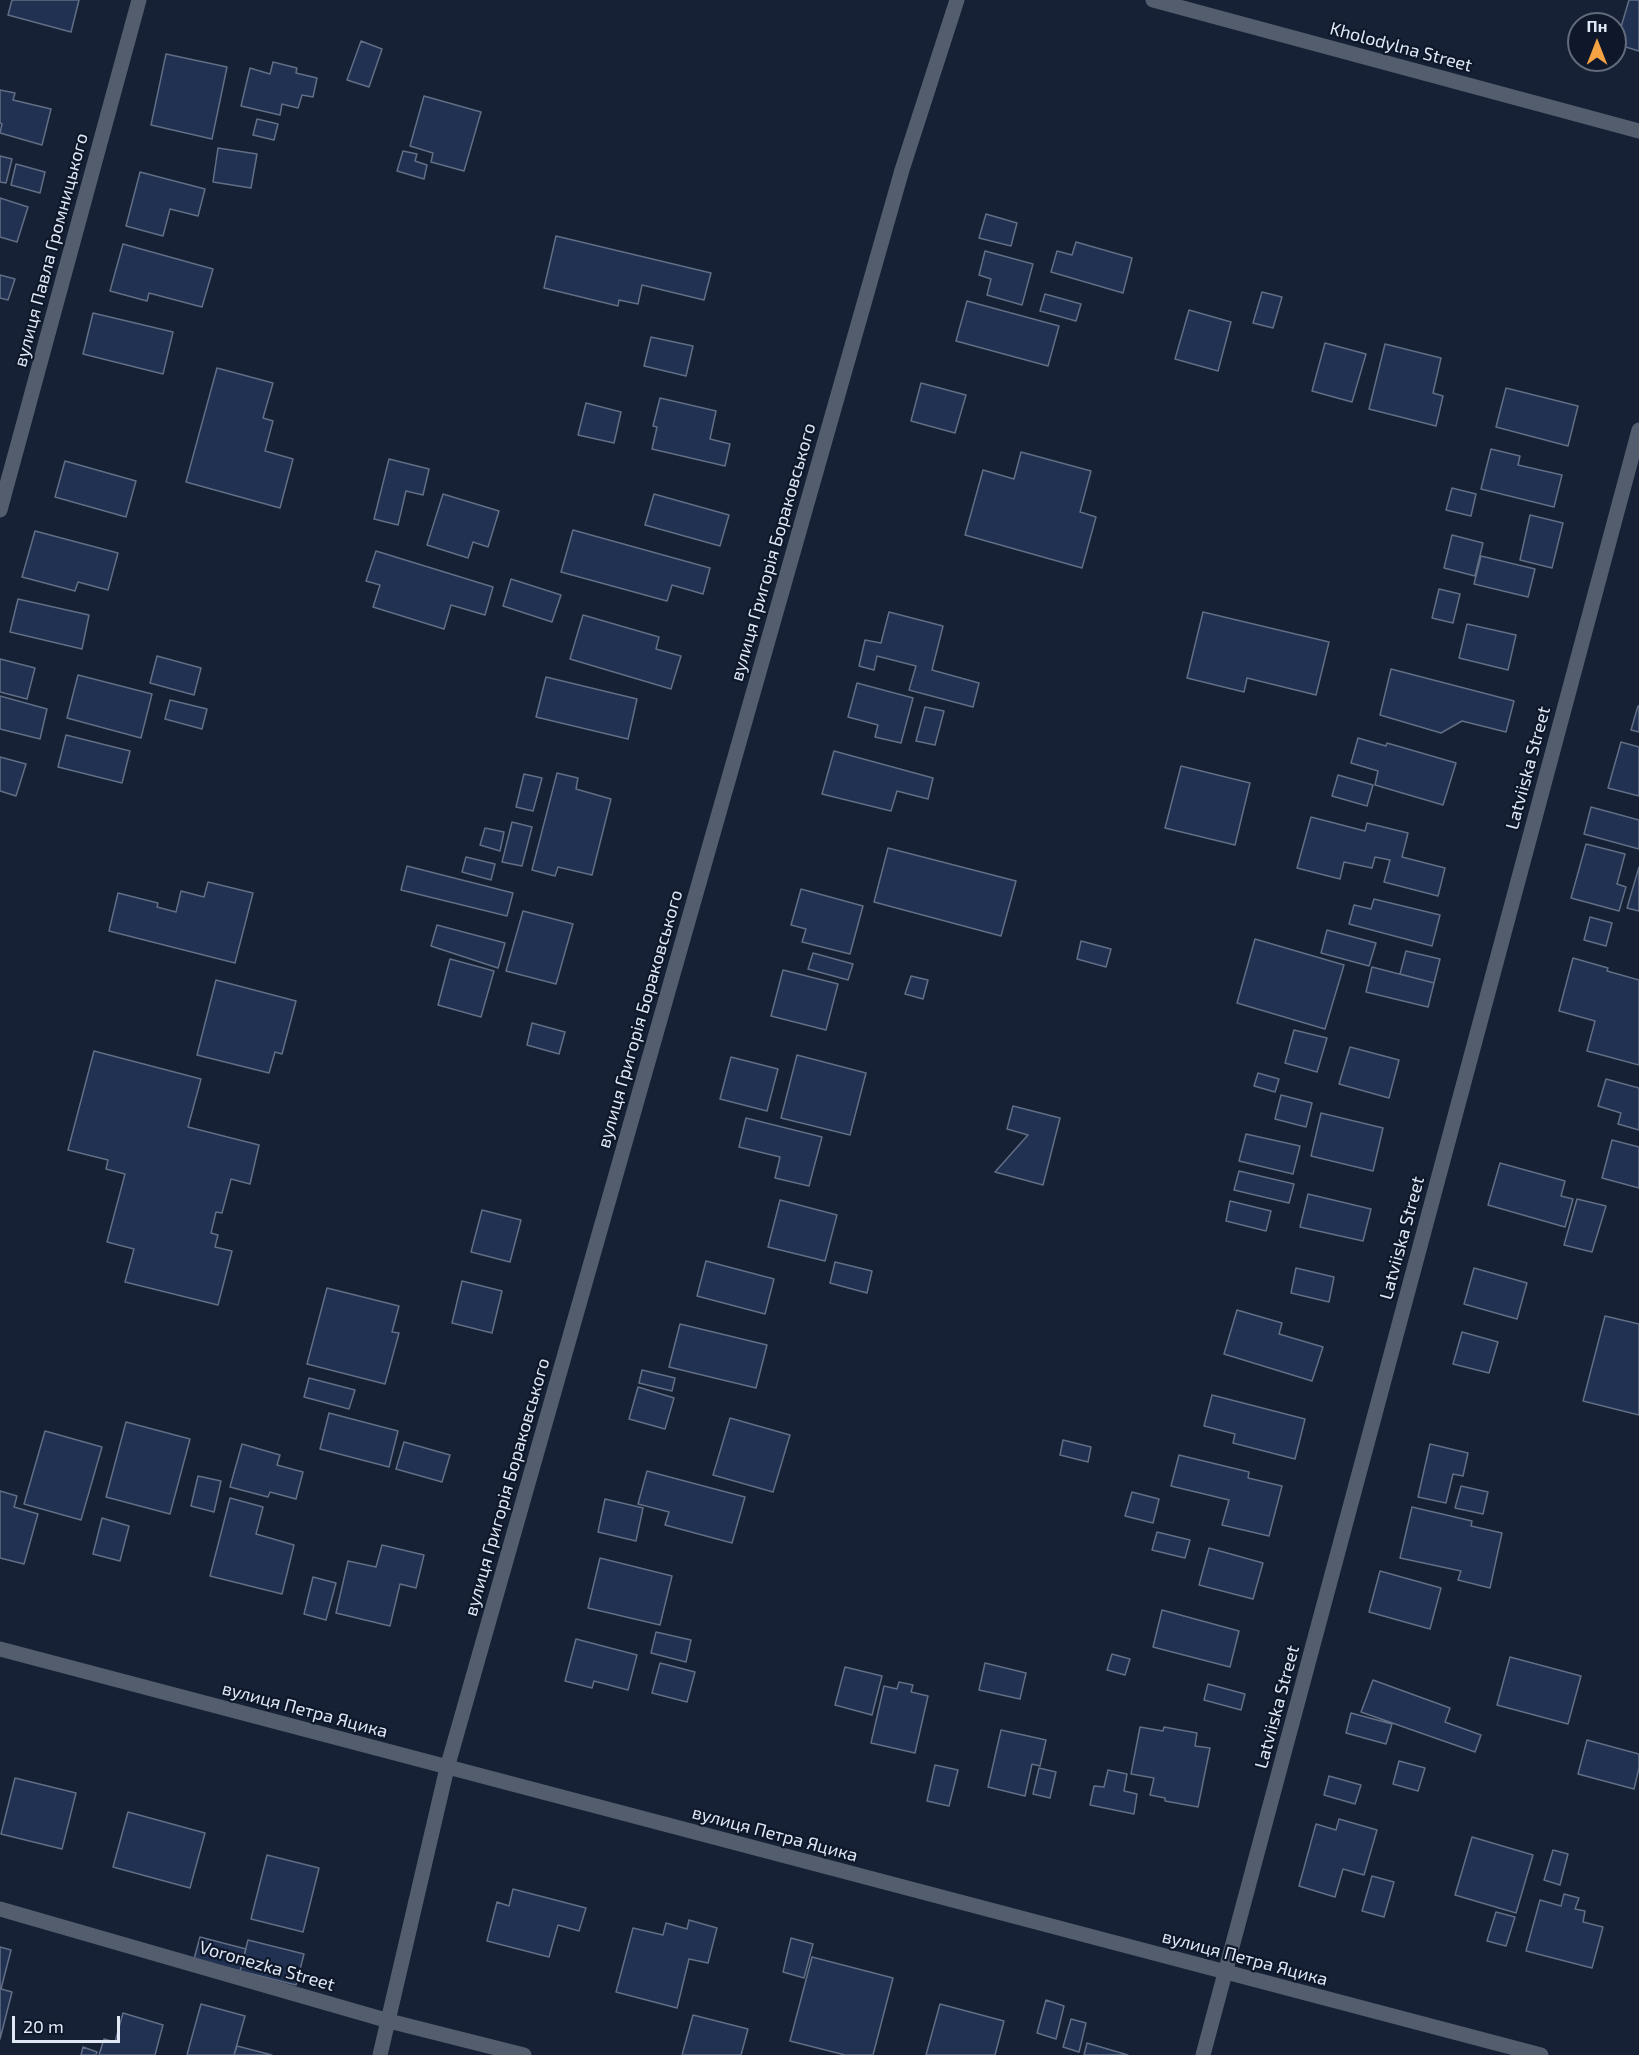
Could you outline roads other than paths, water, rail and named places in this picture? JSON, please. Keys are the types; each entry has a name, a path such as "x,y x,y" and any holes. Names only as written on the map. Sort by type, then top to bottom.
{"street":[{"name":"вулиця Павла Громницького","path":"0,510 139,0"},
{"name":"вулиця Григорія Бораковського","path":"380,2055 447,1768 902,170 957,0"},
{"name":"Kholodylna Street","path":"1153,0 1639,131"},
{"name":"Latviiska Street","path":"1203,2055 1639,430"},
{"name":"вулиця Петра Яцика","path":"0,1649 1541,2055"},
{"name":"Voronezka Street","path":"0,1909 389,2021 524,2055"}]}
